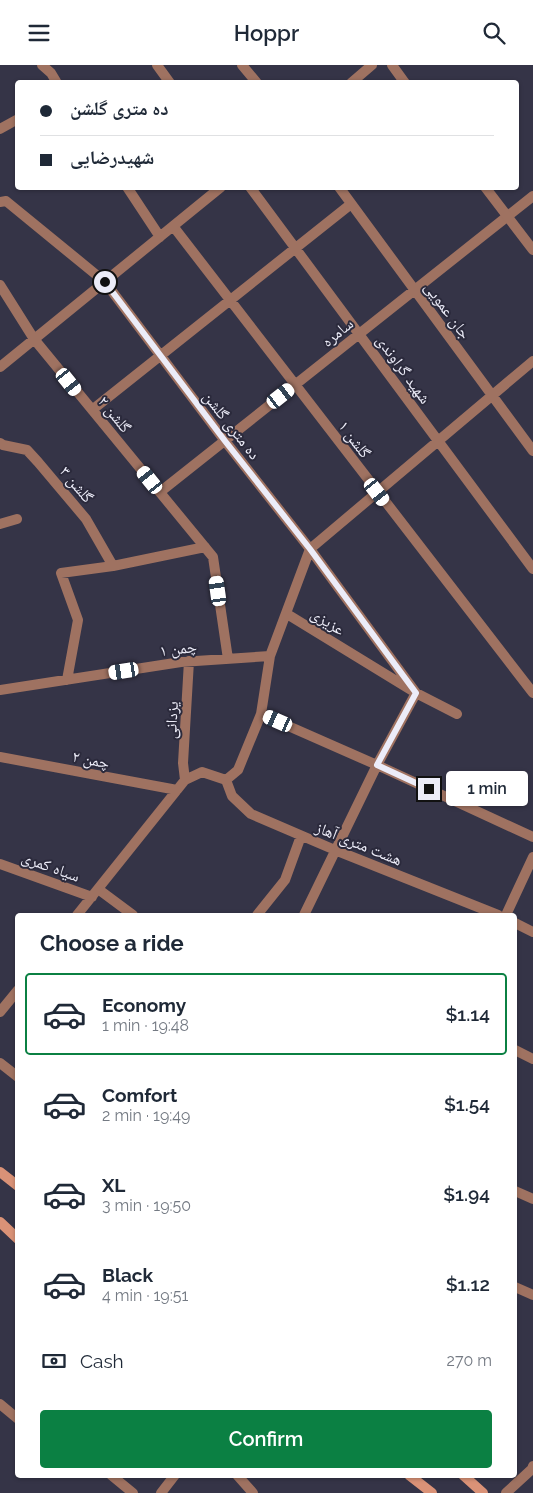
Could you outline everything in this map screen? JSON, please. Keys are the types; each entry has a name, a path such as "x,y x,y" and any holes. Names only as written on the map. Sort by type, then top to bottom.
{"main road":[{"path":"0,1172 15,1184"},
{"path":"0,1222 15,1236"},
{"path":"413,1478 432,1493"},
{"path":"466,1478 483,1493"}],"street":[{"path":"42,65 55,80"},
{"path":"157,65 168,80"},
{"path":"242,65 254,80"},
{"path":"354,80 372,65"},
{"path":"392,65 403,80"},
{"path":"0,129 15,121"},
{"path":"129,190 160,237"},
{"path":"0,367 217,190"},
{"name":"شهید گراوندی","path":"252,190 533,569"},
{"name":"جان عمویی","path":"341,190 533,451"},
{"path":"487,190 533,250"},
{"name":"سامره","path":"160,492 533,196"},
{"name":"ده متری گلشن","path":"0,202 6,201 105,282 225,441 310,549 416,693"},
{"path":"92,410 351,204"},
{"name":"گلشن ۱","path":"173,226 533,693"},
{"name":"گلشن ۲","path":"0,285 34,339 213,557 228,659"},
{"path":"79,913 185,779 202,772 226,780 238,770 261,714 270,656 310,549 533,361"},
{"name":"گلشن ۳","path":"0,443 27,450 86,519 113,566"},
{"path":"0,524 17,519"},
{"path":"67,680 78,620 61,573 113,566 205,547"},
{"name":"عزیزی","path":"287,614 416,693 457,714"},
{"name":"چمن ۱","path":"0,690 189,661 270,656"},
{"name":"یزدانی","path":"185,779 183,763 189,661"},
{"path":"305,913 377,765 416,693"},
{"path":"261,714 533,837"},
{"name":"چمن ۲","path":"0,757 177,790"},
{"name":"هشت متری آهاز","path":"226,780 232,796 251,814 335,850 493,913"},
{"path":"259,913 285,880 301,836"},
{"path":"507,913 533,857"},
{"name":"سیاه کمری","path":"0,864 95,893 130,913"},
{"path":"517,924 533,932"},
{"path":"0,1012 15,994"},
{"path":"517,1052 533,1059"},
{"path":"0,1063 15,1075"},
{"path":"517,1192 533,1199"},
{"path":"517,1288 533,1295"},
{"path":"0,1405 15,1417"},
{"path":"506,1493 533,1468"},
{"path":"115,1478 134,1493"},
{"path":"161,1493 174,1478"},
{"path":"239,1478 253,1493"}],"route":[{"path":"105,282 225,441 310,549 416,693 377,765 429,789"}]}
